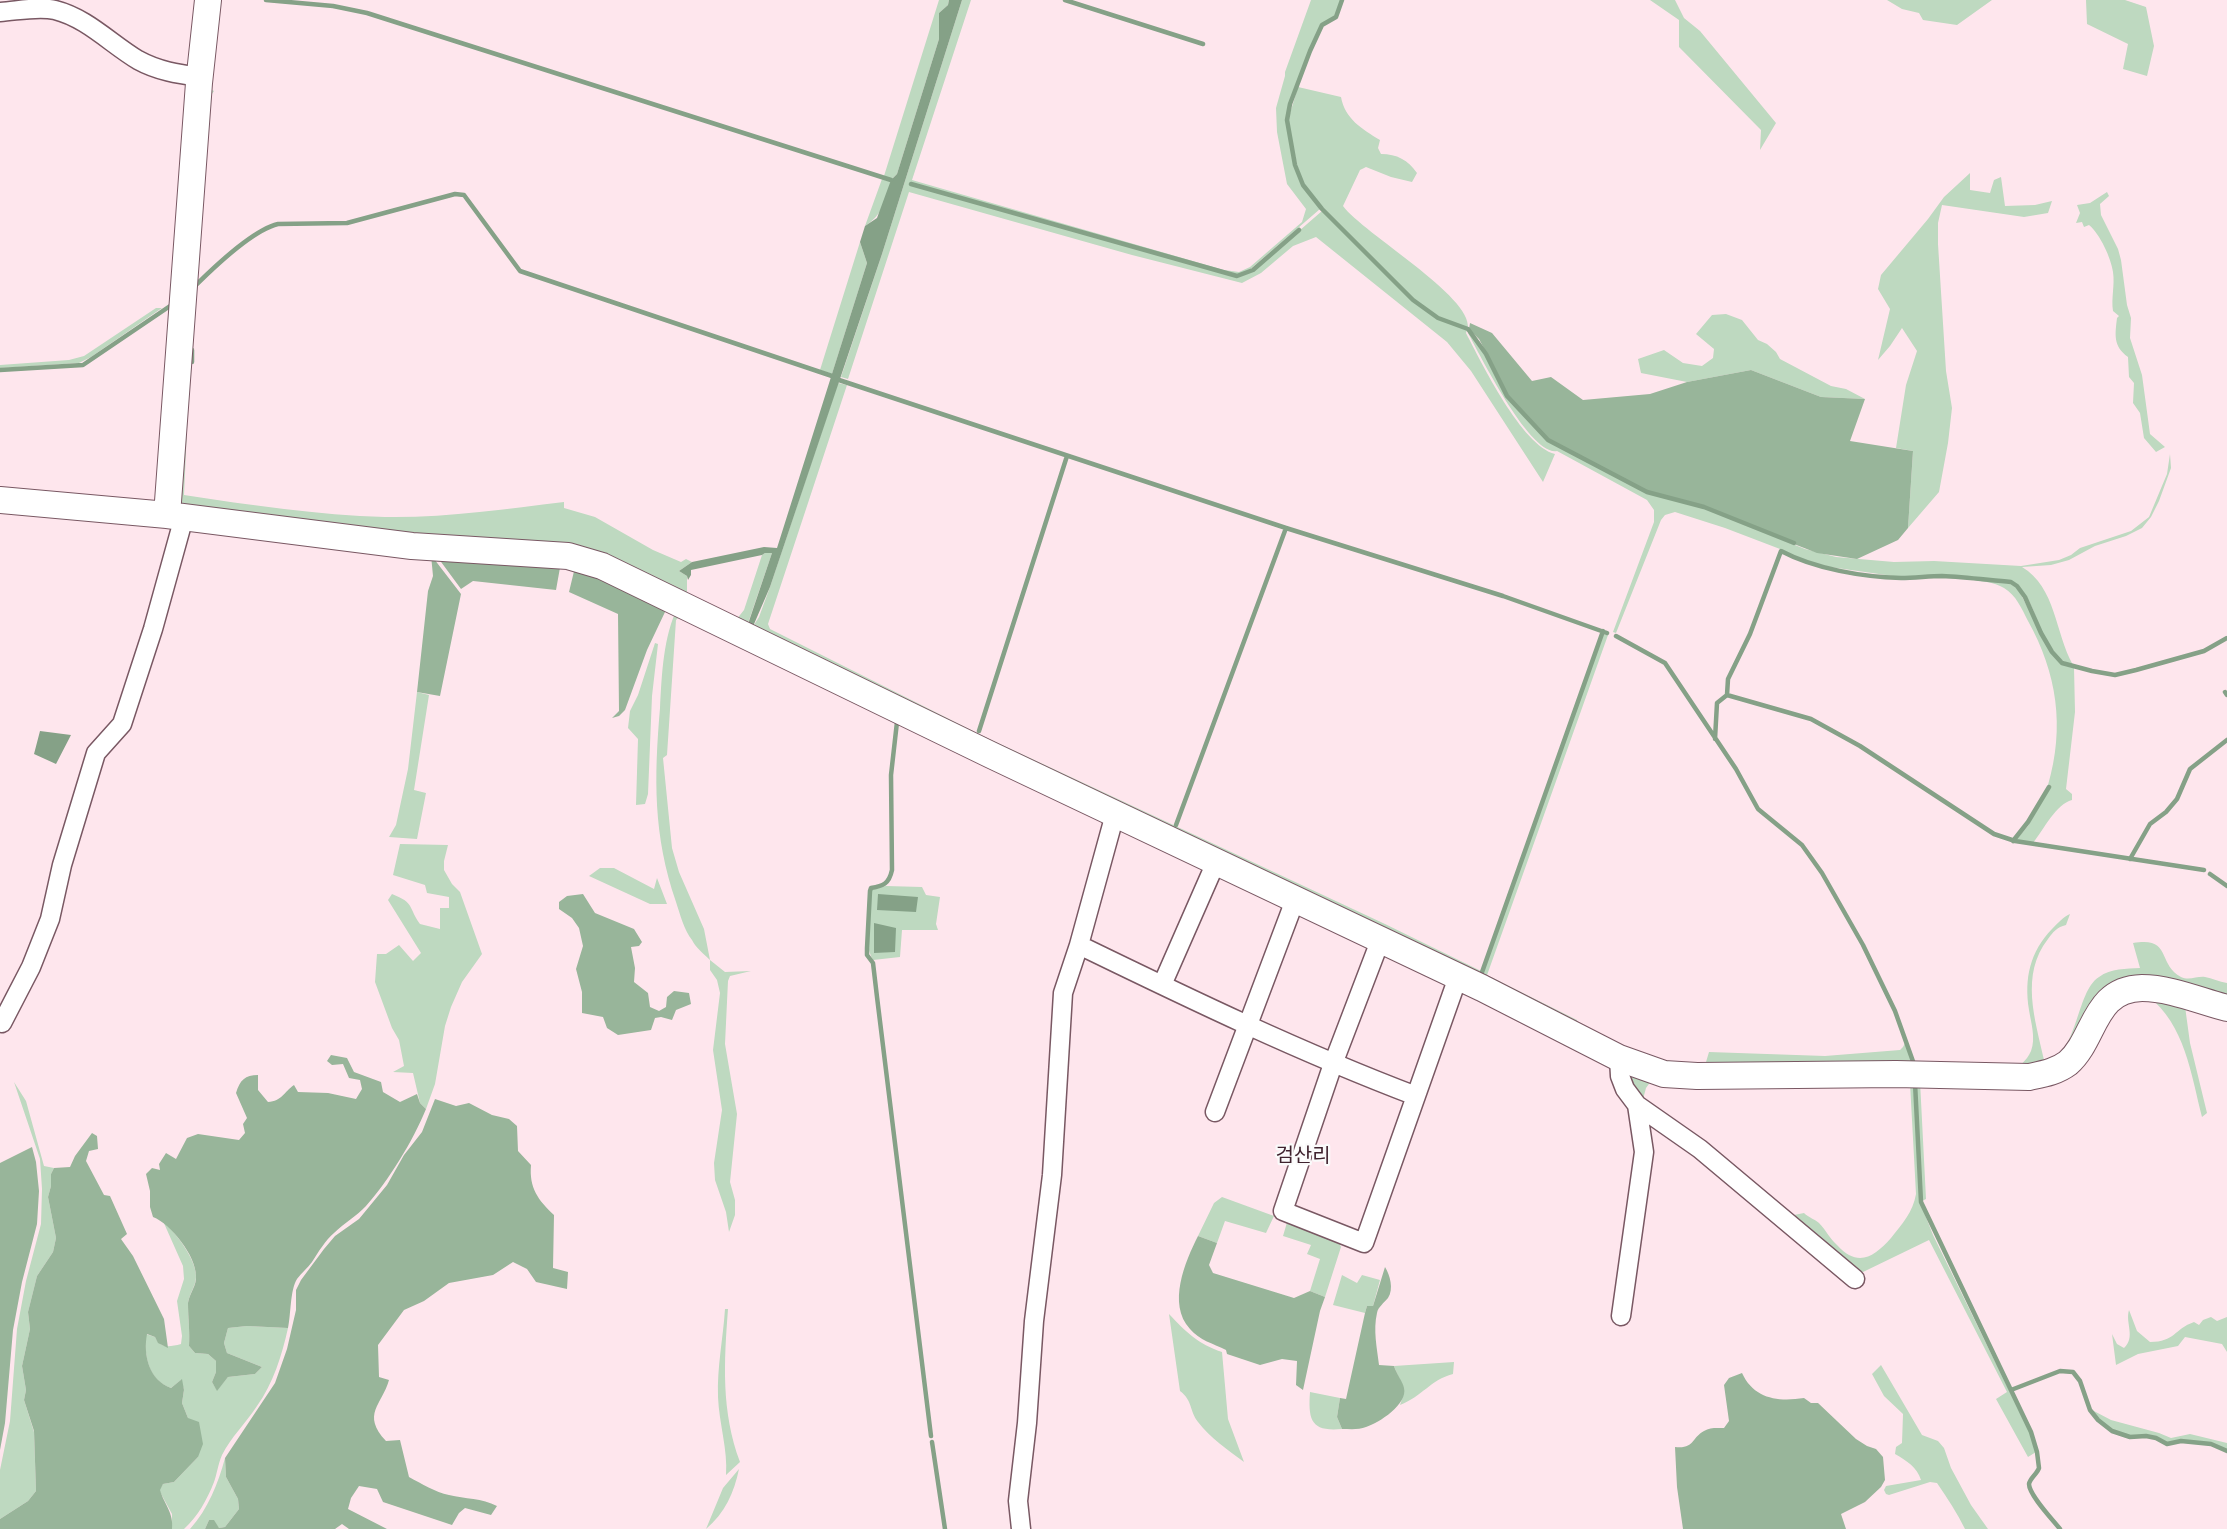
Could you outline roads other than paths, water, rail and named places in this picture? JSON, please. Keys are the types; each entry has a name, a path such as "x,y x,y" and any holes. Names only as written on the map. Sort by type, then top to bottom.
{"street":[{"path":"2,1023 31,967 50,919 62,865 96,753 122,724 153,629 176,516 200,77 207,0"},
{"path":"0,12 53,9 83,22 138,60 161,71 200,77"},
{"path":"0,500 176,516 412,546 568,556 602,566 1458,977 1619,1058 1651,1071 1678,1075 1896,1074 2029,1077 2048,1073 2076,1055 2106,1002 2126,991 2140,988 2153,989 2227,1008"},
{"path":"1021,1529 1018,1501 1027,1423 1034,1321 1052,1175 1063,993 1079,945 1115,814"},
{"path":"1162,985 1216,862"},
{"path":"1215,1112 1295,900"},
{"path":"1380,941 1333,1064 1283,1211 1364,1243 1458,977"},
{"path":"1079,945 1247,1026 1333,1064 1416,1096"},
{"path":"1619,1058 1620,1076 1625,1089 1637,1105 1700,1149 1855,1279"},
{"path":"1621,1316 1644,1152 1637,1105"}],"waterway":[{"path":"266,0 333,6 367,13 891,180"},
{"path":"1065,0 1203,44"},
{"path":"1342,0 1336,17 1322,25 1310,51 1290,104 1287,120 1295,165 1303,185 1322,209 1413,300 1438,318 1468,329 1486,354 1507,396 1548,440 1647,492 1704,507 1794,543"},
{"path":"911,184 1237,276 1253,270 1299,230"},
{"path":"193,288 245,242 278,224 347,223 455,194 464,195 520,271 832,376"},
{"path":"0,370 83,365 173,304"},
{"path":"192,350 192,362"},
{"path":"839,380 1286,528 1503,596 1607,633"},
{"path":"979,731 1067,456"},
{"path":"1176,825 1286,528"},
{"path":"1715,739 1717,703 1727,695 1728,679 1750,634 1781,551 1809,563 1871,576 1901,578 1942,576 2011,582 2025,597 2041,633 2052,652 2062,663 2092,671 2115,675 2136,670 2204,651 2227,638"},
{"path":"1481,975 1603,631"},
{"path":"1616,636 1665,663 1736,769 1758,809 1802,845 1822,873 1863,945 1895,1011 1915,1067"},
{"path":"1727,695 1811,719 1860,746 1994,834 2015,841 2204,870"},
{"path":"896,721 891,775 892,870 887,881 871,888 870,891 867,955 873,963 931,1436"},
{"path":"2130,859 2150,824 2166,812 2177,799 2190,769 2227,740"},
{"path":"2013,841 2028,822 2049,787"},
{"path":"2210,874 2227,886"},
{"path":"1915,1083 1921,1202 2031,1432 2039,1468 2029,1484 2030,1489 2060,1529"},
{"path":"2011,1390 2060,1371 2073,1372 2080,1381 2090,1410 2112,1431 2130,1437 2156,1438 2167,1444 2181,1441 2211,1444 2227,1451"},
{"path":"932,1442 945,1529"}],"district":[{"name":"검산리","path":"1303,1157"}]}
